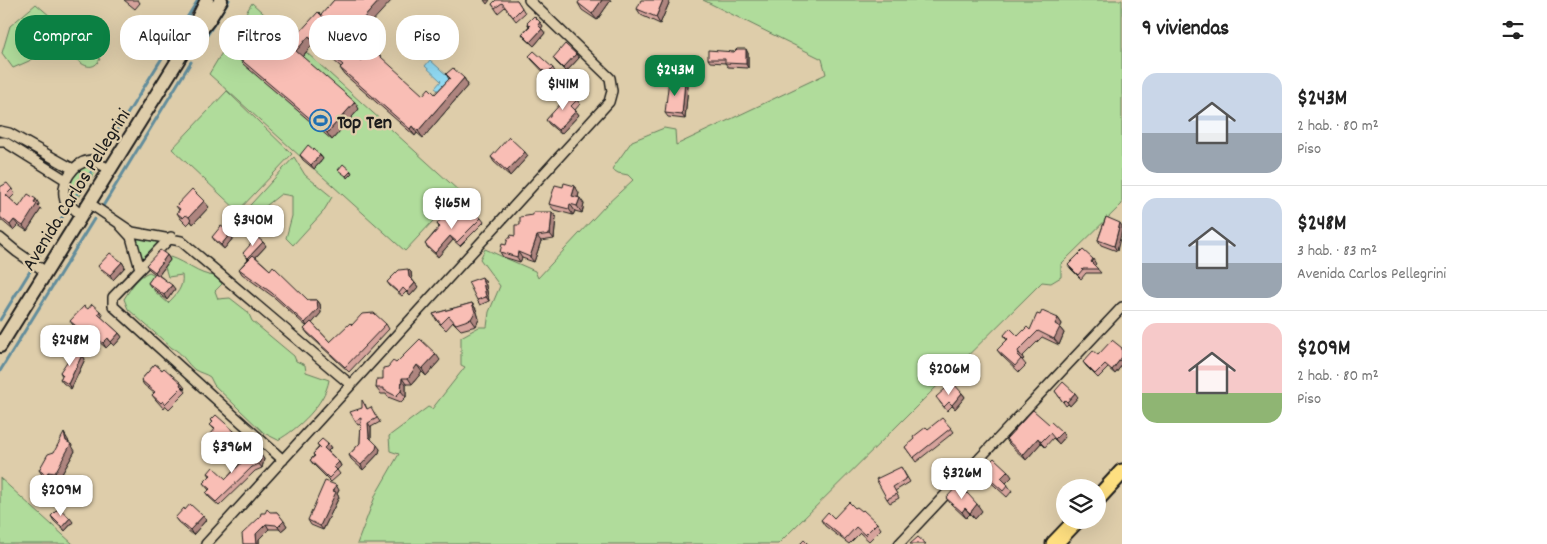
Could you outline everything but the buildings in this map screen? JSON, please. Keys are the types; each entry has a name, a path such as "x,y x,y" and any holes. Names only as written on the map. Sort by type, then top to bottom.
{"highway":[{"path":"1106,489 1122,472"},
{"path":"1054,544 1068,529"}],"main road":[{"name":"Avenida Carlos Pellegrini","path":"198,15 207,0"},
{"name":"Avenida Carlos Pellegrini","path":"209,19 221,0"},
{"name":"Avenida Carlos Pellegrini","path":"0,346 178,60"}],"street":[{"path":"206,544 609,102 612,91 610,78 529,0"},
{"path":"0,131 9,132 73,170"},
{"path":"0,142 5,142 66,180"},
{"path":"80,215 65,201 63,196 66,180 79,164 90,160 110,168"},
{"path":"89,203 132,232 171,237 181,241 351,385"},
{"path":"120,225 131,237 140,269"},
{"path":"171,237 113,297 113,306 283,460"},
{"path":"0,238 46,272"},
{"path":"899,544 1122,307"}],"green space":[{"path":"703,0 1122,0 1122,204 1061,264 1061,277 1051,283 1042,282 778,544 357,544 376,494 399,454 390,451 389,436 428,407 432,409 465,367 461,365 461,337 479,327 487,327 489,312 500,286 480,259 485,249 535,271 538,278 606,205 633,180 628,175 618,173 612,169 632,141 664,128 675,130 676,145 826,74 822,59"},
{"name":"Top Ten","path":"252,3 265,15 245,15"},
{"path":"36,4 49,15 23,15"},
{"path":"15,22 15,60 30,60 13,68 2,53 10,26"},
{"name":"Top Ten","path":"299,46 309,55 309,60 315,60 460,192 405,251 209,74 219,57 219,60 299,60"},
{"path":"99,60 93,66 85,66 78,61"},
{"path":"227,91 292,154 238,211 172,149"},
{"path":"294,157 305,175 332,197 323,212 293,245 286,238 292,216 292,196 281,194 247,221 241,215"},
{"path":"88,163 98,168 74,205 71,203 68,190 70,180 77,171"},
{"path":"134,235 161,239 142,261"},
{"path":"170,257 198,271 215,276 222,284 215,291 218,299 230,298 248,312 252,321 294,356 296,361 305,365 306,372 329,380 322,398 310,415 278,440 264,433 214,385 210,377 195,370 179,352 128,309 124,299 138,280 149,272 155,275 157,282 154,291 168,303 176,294 181,287 182,275 168,277 165,267"},
{"path":"0,478 73,544 0,544"}],"water":[{"path":"430,60 450,78 443,94 435,88 441,81 425,66"}],"waterway":[{"path":"100,158 198,0"},
{"path":"209,32 229,0"},
{"path":"103,206 191,62"},
{"path":"72,202 95,166"},
{"path":"36,260 66,211"},
{"path":"0,371 94,219"},
{"path":"0,320 32,268"}],"place":[{"name":"Top Ten","path":"321,121"}]}
